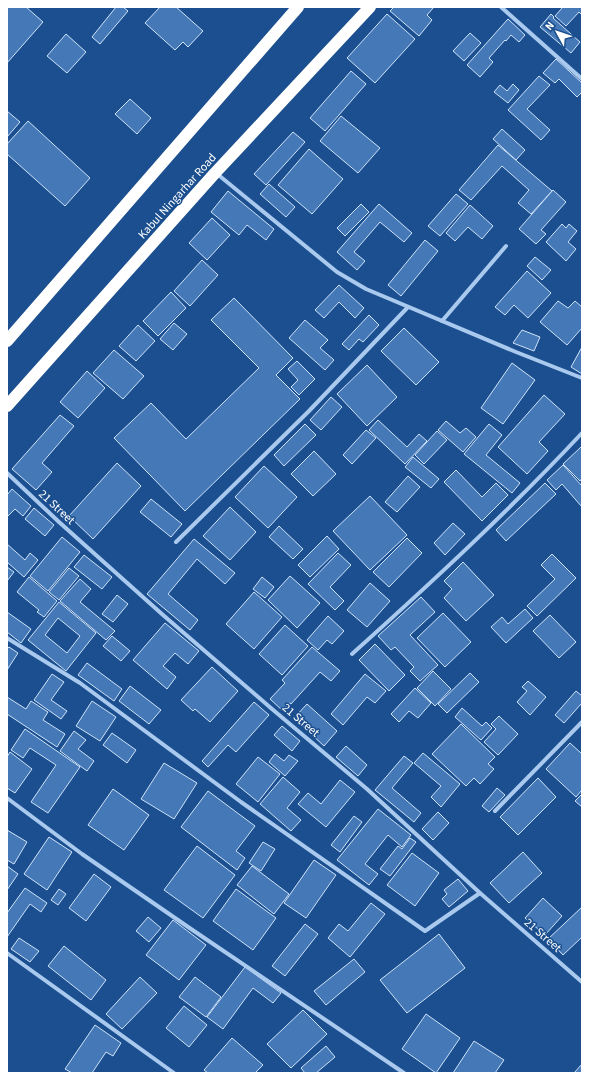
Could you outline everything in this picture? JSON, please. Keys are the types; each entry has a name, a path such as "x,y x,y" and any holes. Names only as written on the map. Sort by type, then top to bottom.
{"highway":[{"path":"7,341 298,7"},
{"name":"Kabul Ningarhar Road","path":"7,406 215,173 370,7"}],"street":[{"path":"501,7 582,79"},
{"path":"215,173 337,272 366,289 582,378"},
{"path":"442,321 506,246"},
{"path":"176,542 309,411 408,307"},
{"path":"352,654 420,593 543,475 582,434"},
{"name":"21 Street","path":"7,473 59,522 163,615 367,789 480,893 582,982"},
{"path":"7,638 80,683 241,802 424,931 480,893"},
{"path":"495,811 582,722"},
{"path":"7,798 82,854 404,1073"},
{"path":"7,953 174,1073"}],"building":[{"path":"7,7 26,7 43,22 7,63"},
{"path":"116,7 123,7 128,11 100,44 92,37"},
{"path":"160,7 176,7 203,31 188,47 183,42 175,50 145,23"},
{"path":"394,7 434,7 427,15 432,20 419,36 390,11"},
{"path":"563,7 582,7 582,15 579,12 566,26 555,16"},
{"path":"387,14 415,39 375,83 347,58"},
{"path":"551,14 554,17 553,18 580,42 571,53 540,27"},
{"path":"508,19 525,35 519,42 511,35 506,41 505,40 489,58 493,62 480,77 467,65"},
{"path":"470,33 481,43 464,61 453,51"},
{"path":"66,34 86,52 67,73 47,56"},
{"path":"556,59 582,83 582,92 577,97 559,79 555,83 543,73"},
{"path":"351,71 366,84 325,131 310,118"},
{"path":"539,76 550,85 527,109 550,130 541,140 508,110"},
{"path":"513,84 519,90 508,103 494,92 500,85 507,91"},
{"path":"130,99 151,118 137,134 115,114"},
{"path":"7,111 20,122 7,137"},
{"path":"341,116 380,148 358,173 320,141"},
{"path":"28,121 90,178 65,206 7,154 7,144"},
{"path":"502,129 525,150 516,160 493,139"},
{"path":"293,132 305,142 266,185 254,174"},
{"path":"498,145 552,191 531,214 518,203 529,190 502,166 471,200 459,190"},
{"path":"309,149 343,179 312,214 278,185"},
{"path":"269,184 295,207 286,217 260,194"},
{"path":"553,190 566,202 541,230 546,234 536,244 519,229"},
{"path":"228,191 274,229 266,240 247,225 239,235 211,212"},
{"path":"456,194 468,204 440,236 428,226"},
{"path":"361,204 369,212 345,236 337,228"},
{"path":"379,204 412,233 404,242 380,222 354,252 365,261 357,270 337,252"},
{"path":"470,205 493,226 482,239 468,227 455,241 446,233"},
{"path":"212,218 230,235 207,260 189,243"},
{"path":"562,224 566,228 569,224 577,231 568,242 576,249 566,261 546,242"},
{"path":"425,240 438,251 401,296 388,285"},
{"path":"535,257 551,270 542,280 527,266"},
{"path":"202,260 218,275 190,306 174,291"},
{"path":"527,271 551,293 528,318 514,305 505,315 495,307"},
{"path":"339,285 364,308 355,318 339,302 324,318 315,310"},
{"path":"171,292 186,308 158,336 143,321"},
{"path":"234,298 293,358 276,375 300,399 185,511 114,438 151,403 186,439 259,368 211,320"},
{"path":"558,301 568,308 575,301 582,307 582,328 567,345 540,322"},
{"path":"369,315 379,325 363,342 359,339 349,350 342,344"},
{"path":"305,320 328,340 320,348 334,360 325,370 289,338"},
{"path":"174,323 187,334 173,350 160,339"},
{"path":"138,325 155,341 136,361 119,346"},
{"path":"404,328 439,362 416,385 381,351"},
{"path":"522,330 540,337 534,351 513,343"},
{"path":"582,347 582,374 571,367"},
{"path":"114,350 144,376 123,399 93,373"},
{"path":"297,361 315,379 299,395 291,387 298,380 288,369"},
{"path":"512,363 535,380 503,424 481,408"},
{"path":"367,365 397,397 367,426 337,394"},
{"path":"87,371 105,388 78,418 60,402"},
{"path":"544,395 565,414 539,442 548,451 527,474 498,447"},
{"path":"331,397 342,407 321,430 310,420"},
{"path":"60,415 74,426 42,463 52,472 36,490 12,469"},
{"path":"378,420 407,447 419,434 427,441 405,464 369,430"},
{"path":"446,421 460,433 466,428 476,437 463,452 438,430"},
{"path":"305,424 316,435 284,466 274,455"},
{"path":"489,424 502,435 486,455 520,483 512,493 464,454"},
{"path":"366,430 376,438 352,464 343,455"},
{"path":"437,431 447,440 424,464 415,455"},
{"path":"582,446 582,478 580,481 563,464"},
{"path":"314,451 336,474 313,496 291,474"},
{"path":"413,457 439,479 431,488 405,467"},
{"path":"117,463 141,486 93,539 69,516"},
{"path":"563,465 582,486 582,507 562,484 556,490 547,480"},
{"path":"264,466 297,497 268,528 235,497"},
{"path":"456,470 482,497 496,483 508,495 482,521 444,482"},
{"path":"408,476 420,487 397,512 385,502"},
{"path":"545,483 556,494 506,541 496,530"},
{"path":"12,489 31,506 23,516 15,509 7,517 7,495"},
{"path":"370,496 407,535 370,570 333,531"},
{"path":"151,499 182,524 171,537 140,512"},
{"path":"230,507 256,532 230,560 203,536"},
{"path":"34,508 54,525 45,536 25,519"},
{"path":"453,523 465,534 445,555 434,543"},
{"path":"279,526 303,549 293,559 269,537"},
{"path":"327,536 339,549 310,577 298,565"},
{"path":"62,537 80,552 48,591 30,576"},
{"path":"407,538 422,553 389,587 373,572"},
{"path":"194,539 235,573 225,584 197,559 168,594 198,620 190,630 147,594"},
{"path":"7,544 25,560 30,553 38,560 24,577 7,562"},
{"path":"338,553 351,565 330,587 344,601 335,610 308,584"},
{"path":"552,554 576,578 537,616 527,606 555,579 541,565"},
{"path":"84,555 112,577 102,589 74,567"},
{"path":"463,562 494,595 466,621 444,598 452,589 444,581"},
{"path":"7,567 14,572 7,581"},
{"path":"69,568 79,576 59,600 49,592"},
{"path":"290,576 320,603 297,628 268,600"},
{"path":"29,577 57,601 44,617 37,612 39,610 17,592"},
{"path":"262,577 274,587 265,598 253,589"},
{"path":"80,579 91,589 80,602 115,631 106,640 60,601"},
{"path":"370,583 390,601 367,627 347,610"},
{"path":"254,592 282,617 254,649 226,624"},
{"path":"117,595 128,604 113,622 102,614"},
{"path":"421,597 435,612 410,635 438,665 420,681 410,671 414,667 395,647 391,650 378,636"},
{"path":"59,602 96,633 66,671 28,640","holes":["58,618 80,636 67,653 45,635"]},
{"path":"525,609 533,618 506,643 491,627 502,617 508,624"},
{"path":"7,612 31,629 21,643 7,632"},
{"path":"443,613 471,642 445,667 417,638"},
{"path":"550,615 576,642 559,658 533,631"},
{"path":"328,616 344,631 332,644 327,640 318,650 307,640"},
{"path":"165,623 199,651 188,664 175,653 163,666 176,677 167,689 133,660"},
{"path":"285,625 308,646 282,675 259,654"},
{"path":"112,636 130,651 121,661 103,646"},
{"path":"375,644 405,675 389,691 359,660"},
{"path":"9,647 18,653 7,670 7,649"},
{"path":"312,647 340,671 331,681 320,672 283,711 270,699 285,683 282,680"},
{"path":"87,663 122,689 114,701 78,675"},
{"path":"212,667 238,691 210,722 195,709 193,711 181,700"},
{"path":"433,671 451,689 435,706 417,688"},
{"path":"470,673 479,682 447,713 438,704"},
{"path":"52,674 64,682 51,700 67,711 61,719 34,700"},
{"path":"365,674 386,691 375,703 367,697 343,725 331,714"},
{"path":"528,681 546,697 530,715 517,702 527,691 522,687"},
{"path":"130,686 161,710 149,724 119,701"},
{"path":"415,688 431,703 418,718 409,711 399,722 391,714"},
{"path":"576,691 582,696 582,703 564,723 555,715"},
{"path":"7,697 26,709 31,701 48,712 43,720 65,734 57,747 7,714"},
{"path":"92,701 116,717 100,741 76,726"},
{"path":"254,702 269,715 236,752 228,745 208,767 202,761"},
{"path":"307,704 337,731 324,746 294,718"},
{"path":"462,708 482,726 486,722 492,728 481,740 455,717"},
{"path":"499,716 518,734 498,755 484,742 496,729 491,724"},
{"path":"461,724 495,757 488,764 494,769 480,784 474,778 466,786 432,754"},
{"path":"282,726 300,741 292,751 274,735"},
{"path":"25,729 80,767 48,813 31,802 56,765 30,748 23,758 11,750"},
{"path":"74,731 86,740 78,749 94,761 87,771 60,751"},
{"path":"112,733 136,750 127,763 103,745"},
{"path":"570,743 582,754 582,790 576,797 546,769"},
{"path":"346,746 367,765 358,776 336,757"},
{"path":"10,752 32,769 15,793 7,788 7,757"},
{"path":"423,753 460,784 441,807 431,797 441,786 414,763"},
{"path":"275,754 284,761 289,755 298,761 285,776 269,762"},
{"path":"404,756 413,763 392,788 421,813 414,822 375,790"},
{"path":"258,757 280,774 258,802 236,784"},
{"path":"164,763 197,783 174,819 141,799"},
{"path":"283,777 300,792 287,808 301,820 291,831 260,804"},
{"path":"538,778 556,797 518,835 500,817"},
{"path":"340,780 355,792 326,827 298,804 308,793 321,804"},
{"path":"497,788 505,795 489,812 482,806"},
{"path":"113,789 149,815 124,850 88,825"},
{"path":"208,791 255,826 236,851 245,858 237,870 181,827"},
{"path":"582,794 582,807 575,801"},
{"path":"378,809 411,835 402,847 388,835 365,864 378,874 369,885 337,860"},
{"path":"438,812 449,823 433,840 422,829"},
{"path":"354,816 362,822 340,852 331,845"},
{"path":"7,830 27,842 14,864 7,860"},
{"path":"49,837 72,852 47,890 24,874"},
{"path":"410,838 416,842 390,876 380,869 398,846 402,849"},
{"path":"263,842 275,849 261,871 249,863"},
{"path":"197,846 235,875 203,918 164,890"},
{"path":"523,852 542,873 509,903 490,883"},
{"path":"412,853 439,873 415,906 387,885"},
{"path":"314,860 336,875 306,918 284,903"},
{"path":"7,866 18,874 7,890"},
{"path":"252,866 289,894 274,914 237,885"},
{"path":"94,874 111,887 86,921 69,908"},
{"path":"458,879 468,891 449,907 442,899 447,894 444,890"},
{"path":"25,888 47,903 41,912 30,904 7,937 7,913"},
{"path":"59,889 66,894 58,905 51,900"},
{"path":"236,889 276,918 253,950 213,921"},
{"path":"543,898 562,916 545,935 525,918"},
{"path":"371,903 385,914 350,957 328,938 339,924 348,931"},
{"path":"582,907 582,937 563,955 548,939"},
{"path":"148,917 161,928 149,942 136,931"},
{"path":"173,920 206,945 179,980 146,955"},
{"path":"305,924 318,934 285,976 272,966"},
{"path":"439,934 465,968 407,1013 380,980"},
{"path":"19,938 39,951 30,962 11,949"},
{"path":"64,946 106,980 91,1000 48,966"},
{"path":"354,959 365,972 326,1005 314,991"},
{"path":"245,967 281,993 273,1003 253,988 223,1029 207,1017"},
{"path":"140,977 157,993 122,1029 106,1014"},
{"path":"195,977 221,997 206,1017 179,997"},
{"path":"184,1006 207,1025 189,1047 166,1028"},
{"path":"303,1010 327,1034 291,1068 267,1044"},
{"path":"426,1014 460,1038 436,1073 402,1049"},
{"path":"95,1025 121,1043 113,1056 106,1052 92,1073 72,1073 65,1069"},
{"path":"232,1038 263,1065 255,1073 208,1073 204,1070"},
{"path":"474,1041 504,1060 495,1073 453,1073"},
{"path":"326,1046 335,1057 316,1073 305,1073 301,1068"},
{"path":"582,1064 582,1073 574,1073"}]}
